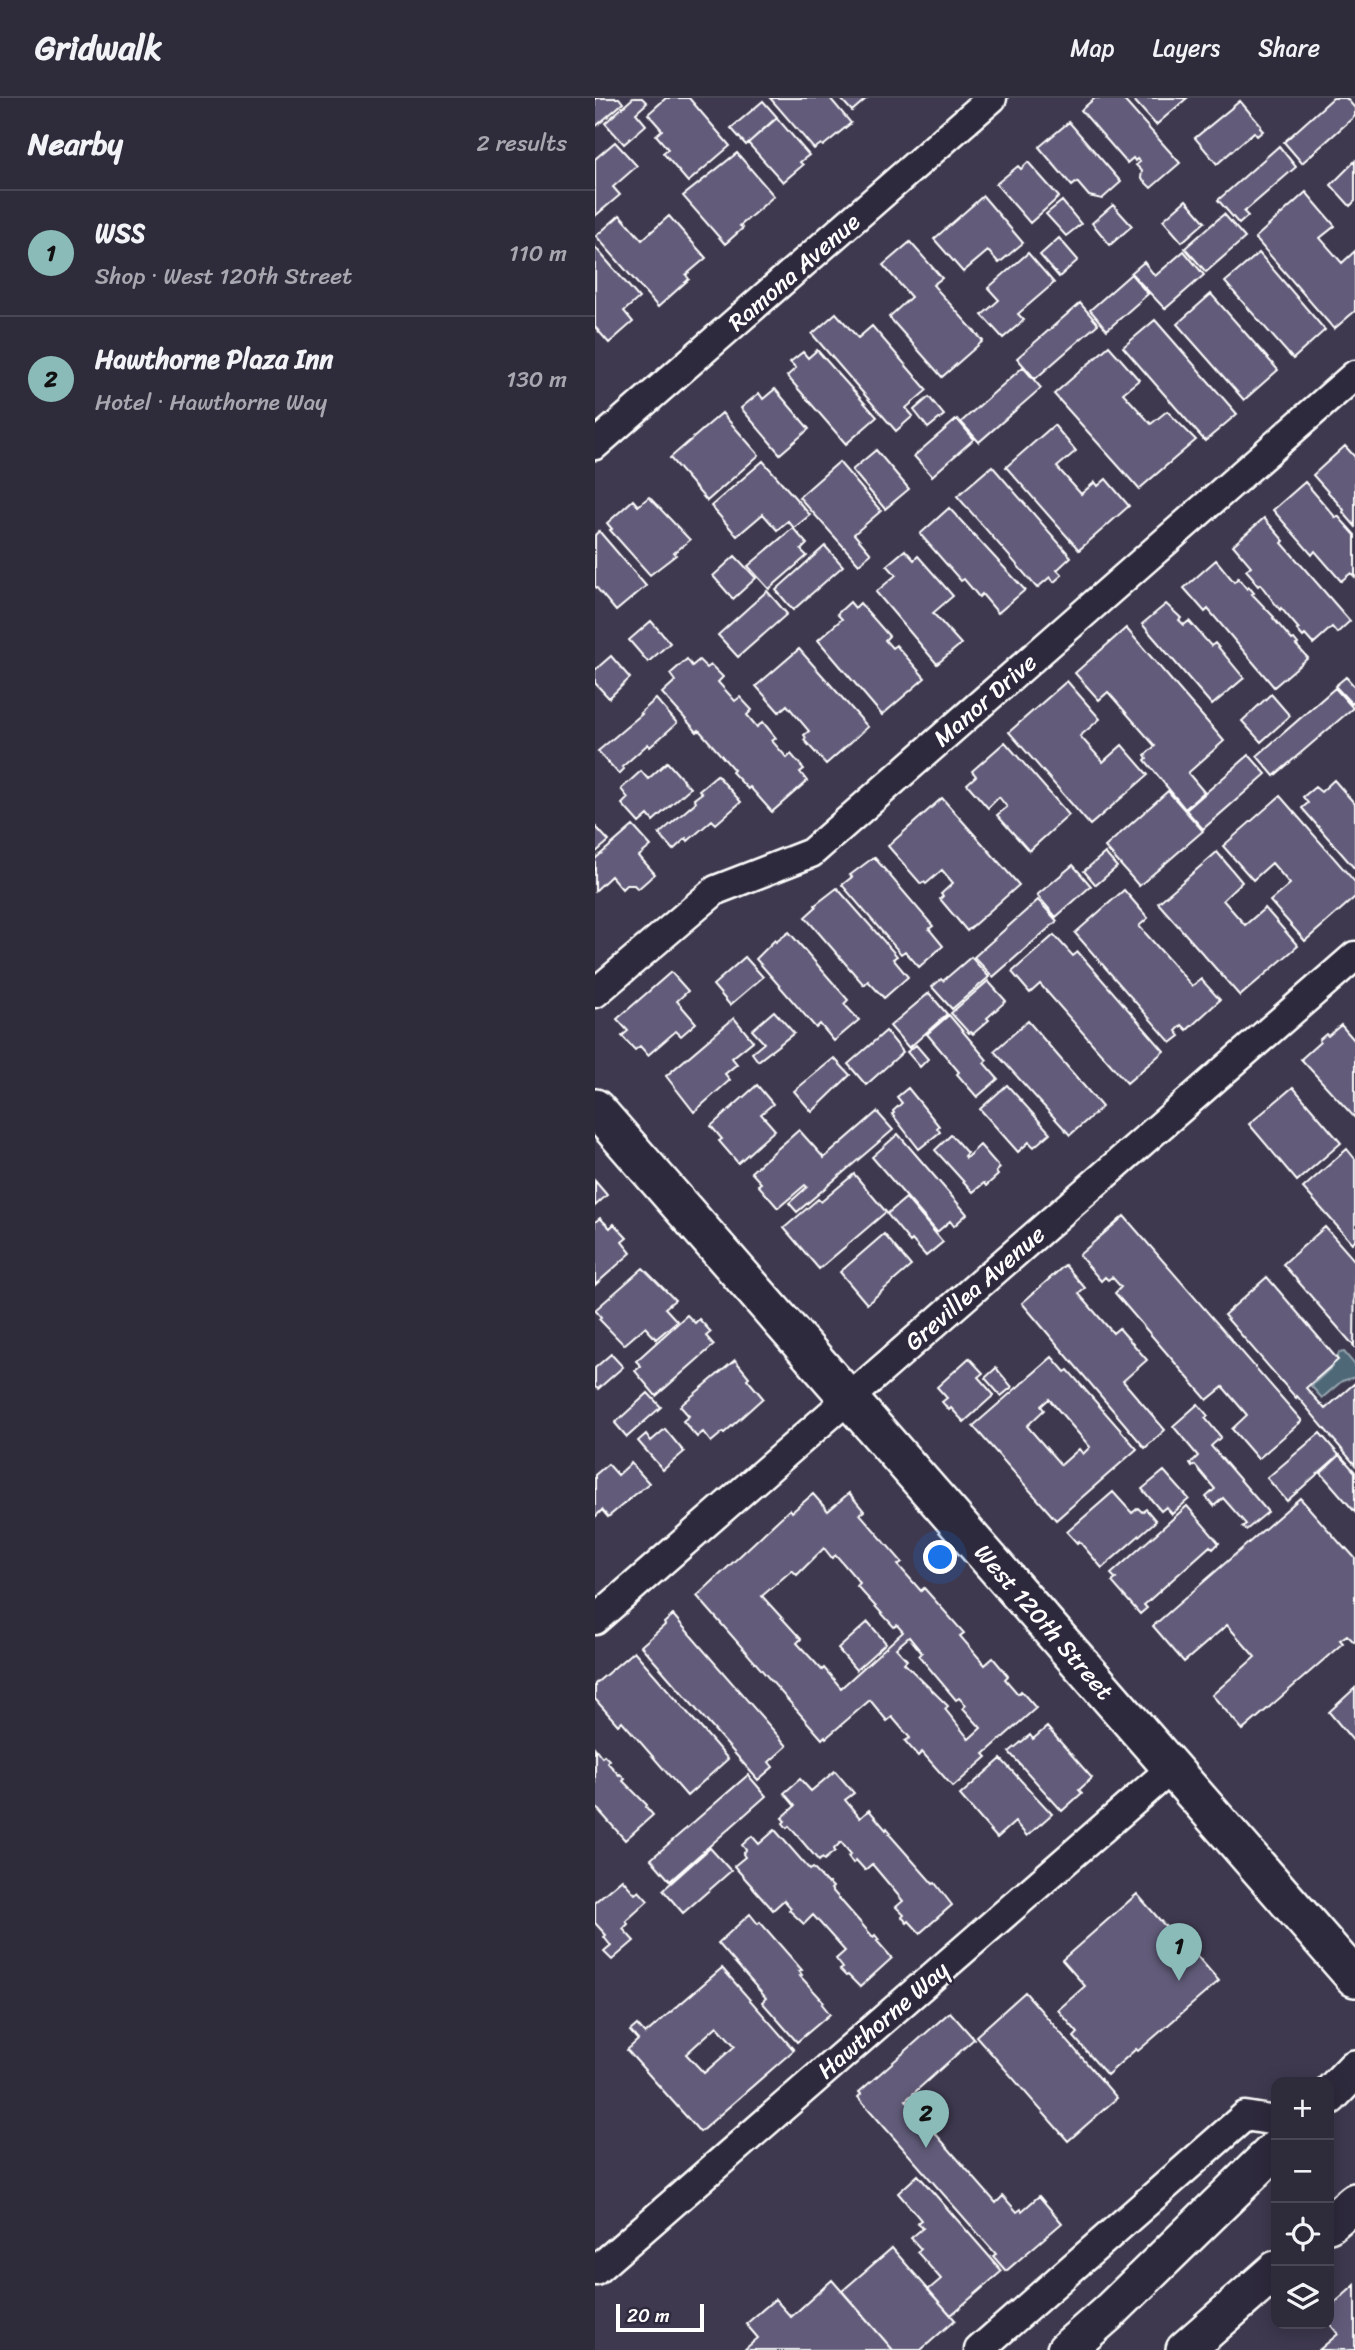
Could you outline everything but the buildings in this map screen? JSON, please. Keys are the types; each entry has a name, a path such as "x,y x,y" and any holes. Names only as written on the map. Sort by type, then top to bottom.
{"main road":[{"name":"West 120th Street","path":"595,1108 1355,1978"},
{"path":"1334,2091 1355,2069"},
{"path":"1066,2350 1108,2313 1271,2155"},
{"path":"1334,2220 1355,2202"},
{"path":"1185,2350 1271,2274"}],"street":[{"name":"Ramona Avenue","path":"595,445 992,98"},
{"name":"Manor Drive","path":"595,993 716,890 811,853 1355,375"},
{"name":"Grevillea Avenue","path":"595,1620 1355,956"},
{"name":"Hawthorne Way","path":"595,2271 1172,1768"},
{"path":"979,2350 1245,2116 1271,2120"}],"water":[{"path":"1344,1352 1355,1365 1355,1377 1342,1381 1322,1398 1311,1386 1332,1367 1339,1353"}],"place":[{"name":"WSS","path":"1179,1981"},
{"name":"Hawthorne Plaza Inn","path":"926,2148"}]}
